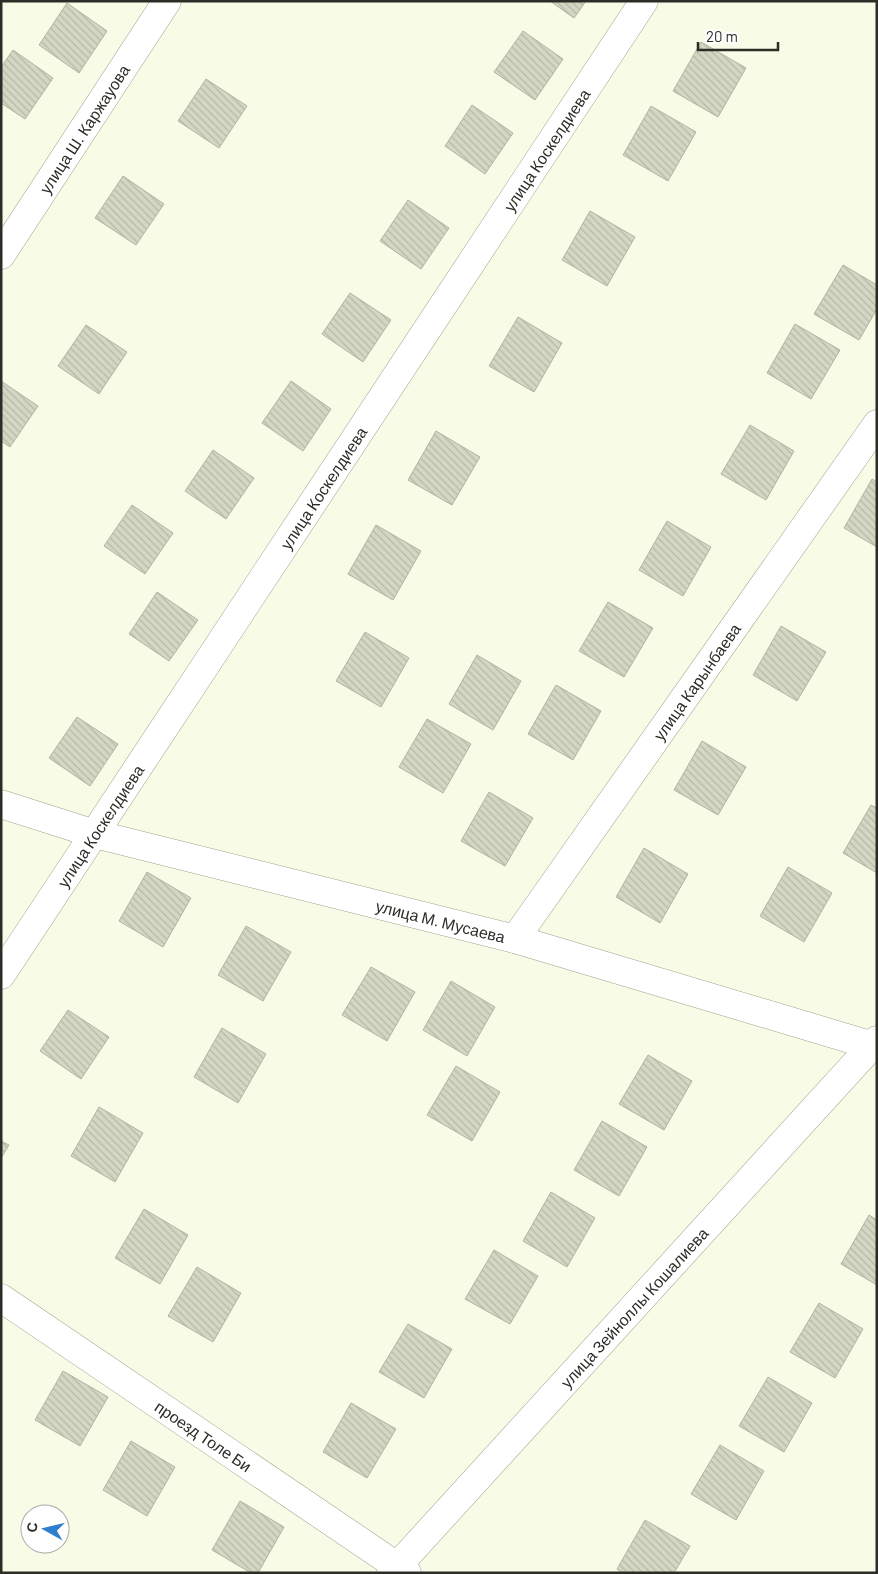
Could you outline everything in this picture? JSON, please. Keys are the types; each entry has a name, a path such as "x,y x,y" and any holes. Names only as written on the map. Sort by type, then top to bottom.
{"street":[{"name":"улица Ш. Каржауова","path":"1,255 167,1"},
{"name":"улица Коскелдиева","path":"1,975 644,1"},
{"name":"улица Карынбаева","path":"515,939 874,434"},
{"name":"улица М. Мусаева","path":"1,804 95,834 515,939 875,1044"},
{"name":"улица Зейноллы Кошалиева","path":"398,1570 875,1044"},
{"name":"проезд Толе Би","path":"1,1298 398,1570"}],"building":[{"path":"550,1 586,1 574,18"},
{"path":"67,3 107,31 79,73 39,45"},
{"path":"523,31 563,59 535,100 494,72"},
{"path":"701,42 746,68 718,117 673,91"},
{"path":"13,50 53,78 25,119 1,103 1,67"},
{"path":"206,79 247,106 219,148 178,121"},
{"path":"472,105 513,133 485,174 445,146"},
{"path":"651,106 696,132 668,181 623,155"},
{"path":"123,176 164,204 136,245 95,218"},
{"path":"408,200 449,228 421,269 380,241"},
{"path":"590,211 635,237 607,286 562,260"},
{"path":"843,265 877,285 877,309 859,340 814,314"},
{"path":"350,293 391,320 363,362 322,334"},
{"path":"518,317 562,343 534,392 489,366"},
{"path":"795,324 840,350 811,399 767,373"},
{"path":"86,325 127,352 99,394 58,366"},
{"path":"1,381 38,406 10,447 1,441"},
{"path":"291,381 331,409 303,451 262,423"},
{"path":"750,425 794,451 766,500 721,474"},
{"path":"436,431 480,457 452,505 408,480"},
{"path":"213,450 254,478 226,519 185,491"},
{"path":"872,479 877,482 877,547 844,528"},
{"path":"132,505 173,533 145,574 104,546"},
{"path":"667,521 711,547 683,596 639,570"},
{"path":"376,525 421,551 393,600 348,574"},
{"path":"157,592 198,620 169,661 129,634"},
{"path":"608,602 653,628 624,677 579,651"},
{"path":"781,626 826,652 797,701 753,675"},
{"path":"365,632 409,658 381,707 336,681"},
{"path":"477,655 521,681 493,730 449,704"},
{"path":"556,685 601,711 573,760 528,734"},
{"path":"77,717 118,744 90,786 49,758"},
{"path":"427,719 471,744 443,793 399,767"},
{"path":"702,741 746,767 718,815 674,790"},
{"path":"489,792 533,818 505,866 461,841"},
{"path":"871,805 877,808 877,873 843,853"},
{"path":"644,848 688,874 660,923 616,897"},
{"path":"788,867 832,893 804,942 760,916"},
{"path":"147,872 191,898 163,947 119,921"},
{"path":"246,926 291,952 263,1001 218,975"},
{"path":"371,967 415,992 387,1041 342,1015"},
{"path":"451,981 495,1007 467,1056 423,1030"},
{"path":"68,1010 109,1037 81,1079 40,1051"},
{"path":"222,1028 266,1054 238,1103 194,1077"},
{"path":"648,1055 692,1081 664,1130 619,1104"},
{"path":"456,1066 500,1092 472,1141 427,1115"},
{"path":"99,1107 143,1133 115,1182 71,1156"},
{"path":"602,1121 647,1147 619,1196 574,1170"},
{"path":"1,1141 9,1145 1,1158"},
{"path":"551,1192 595,1218 567,1267 523,1241"},
{"path":"144,1209 188,1235 160,1284 115,1258"},
{"path":"869,1215 877,1220 877,1285 841,1264"},
{"path":"494,1250 538,1276 510,1324 465,1299"},
{"path":"197,1267 241,1293 213,1342 168,1316"},
{"path":"819,1303 863,1329 835,1378 790,1352"},
{"path":"408,1324 452,1349 424,1398 379,1372"},
{"path":"63,1371 108,1397 80,1446 35,1420"},
{"path":"768,1377 812,1403 784,1452 739,1426"},
{"path":"351,1403 396,1429 367,1478 323,1452"},
{"path":"131,1441 175,1467 147,1516 103,1490"},
{"path":"720,1445 764,1471 736,1520 691,1494"},
{"path":"240,1501 284,1527 258,1573 251,1573 212,1550"},
{"path":"645,1520 690,1546 674,1573 623,1573 617,1569"}]}
